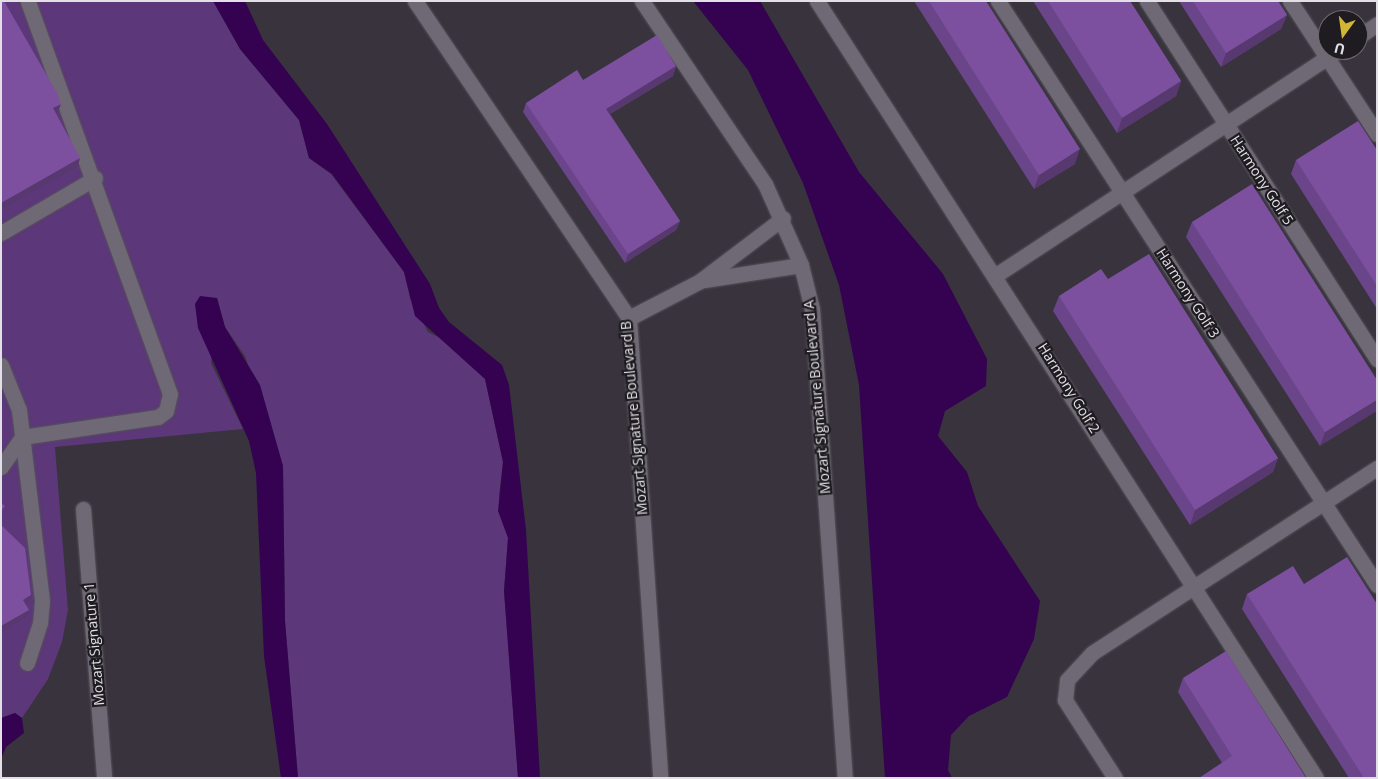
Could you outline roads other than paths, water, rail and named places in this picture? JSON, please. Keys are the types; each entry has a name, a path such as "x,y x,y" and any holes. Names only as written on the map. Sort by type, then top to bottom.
{"street":[{"path":"1,467 22,437 158,418 166,411 170,394 95,178 28,1"},
{"name":"Mozart Signature Boulevard B","path":"415,1 629,318 660,778"},
{"name":"Mozart Signature Boulevard A","path":"642,1 784,218 801,265 812,309 845,778"},
{"name":"Harmony Golf 2","path":"817,1 996,275 1316,778"},
{"name":"Harmony Golf 3","path":"998,1 1377,585"},
{"name":"Harmony Golf 5","path":"1147,1 1377,359"},
{"path":"1290,1 1318,36"},
{"path":"996,275 1323,60"},
{"path":"1335,60 1377,134"},
{"path":"1,233 95,178"},
{"path":"629,318 700,281 784,218"},
{"path":"700,281 801,265"},
{"path":"1,365 17,401 42,601 40,624 27,664"},
{"path":"1115,778 1065,700 1067,680 1092,653 1377,468"},
{"name":"Mozart Signature 1","path":"83,509 104,778"}]}
